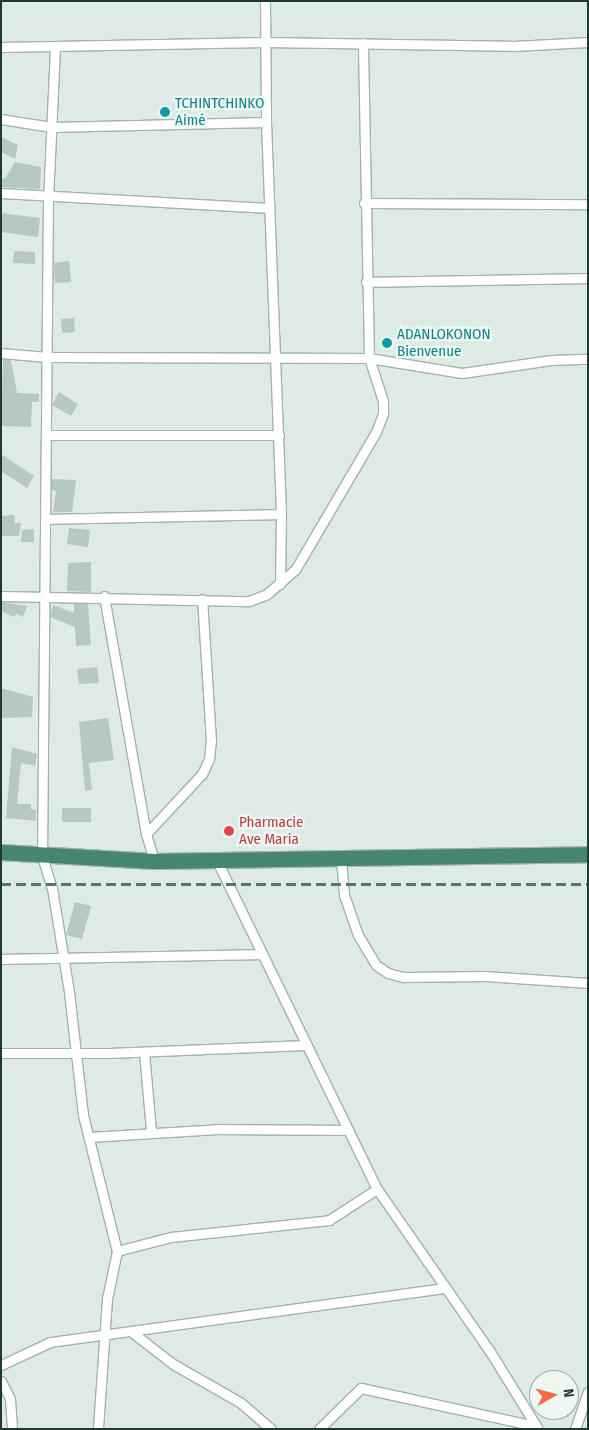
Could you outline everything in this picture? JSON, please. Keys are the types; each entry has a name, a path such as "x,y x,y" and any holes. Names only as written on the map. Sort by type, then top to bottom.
{"highway":[{"path":"1,852 42,856 154,861 341,860 588,854"}],"street":[{"path":"265,1 266,122 277,356 281,514 280,584"},
{"path":"1,47 265,42 514,46 588,42"},
{"path":"1,596 104,596 249,601 280,584 295,570 376,432 383,414 382,401 368,358 364,203 363,44"},
{"path":"55,47 48,199 48,435 42,856 52,888 69,992 75,1054 88,1137 117,1250 107,1299 106,1337 98,1429"},
{"path":"1,119 51,127 266,122"},
{"path":"1,194 48,199 270,208"},
{"path":"364,203 588,204"},
{"path":"366,282 588,278"},
{"path":"1,353 47,357 277,356 368,358 462,373 551,360 588,359"},
{"path":"48,435 278,435"},
{"path":"46,519 281,514"},
{"path":"104,596 146,834 154,861"},
{"path":"146,834 202,774 209,758 211,741 202,599"},
{"path":"341,860 344,896 358,935 376,965 388,973 403,977 486,976 588,983"},
{"path":"217,861 377,1189 537,1428"},
{"path":"1,959 261,954"},
{"path":"1,1053 75,1054 306,1045"},
{"path":"144,1052 152,1131"},
{"path":"88,1137 152,1131 348,1130"},
{"path":"117,1250 172,1237 329,1220 377,1189"},
{"path":"1,1365 50,1342 106,1337 445,1288"},
{"path":"133,1333 173,1364 241,1403 271,1429"},
{"path":"1,1381 10,1399 12,1426"},
{"path":"319,1429 361,1388 537,1428"},
{"path":"575,1429 588,1392"}],"building":[{"path":"1,137 18,145 15,159 1,152"},
{"path":"15,162 41,167 40,189 1,187 1,180 6,177"},
{"path":"1,213 40,218 38,237 1,232"},
{"path":"14,251 35,252 35,264 13,263"},
{"path":"69,261 71,282 55,283 54,263"},
{"path":"74,318 75,332 62,333 61,319"},
{"path":"3,359 11,360 17,393 39,394 39,402 32,402 31,427 1,426"},
{"path":"59,392 78,404 71,416 52,405"},
{"path":"1,454 34,476 27,488 1,471"},
{"path":"52,479 76,480 72,512 53,512 56,491 52,490"},
{"path":"14,515 15,523 21,523 19,536 1,536 1,516"},
{"path":"69,528 90,530 88,547 67,544"},
{"path":"34,529 34,542 21,542 22,530"},
{"path":"91,562 91,592 67,591 68,563"},
{"path":"1,602 27,606 23,617 16,614 14,617 1,611"},
{"path":"74,604 88,604 91,645 76,646 75,627 50,617 53,605 74,613"},
{"path":"97,667 99,683 79,684 77,669"},
{"path":"1,688 33,697 32,717 1,718"},
{"path":"108,718 114,760 89,763 92,790 85,791 79,722"},
{"path":"12,747 37,754 35,766 21,763 17,804 31,804 31,809 36,810 36,821 6,818"},
{"path":"62,808 91,808 91,822 62,822"},
{"path":"75,902 91,906 82,939 66,935"}],"railway":[{"path":"1,884 588,884"}],"place":[{"name":"TCHINTCHINKO Aimé","path":"165,112"},
{"name":"ADANLOKONON Bienvenue","path":"387,343"},
{"name":"Pharmacie Ave Maria","path":"229,831"}]}
